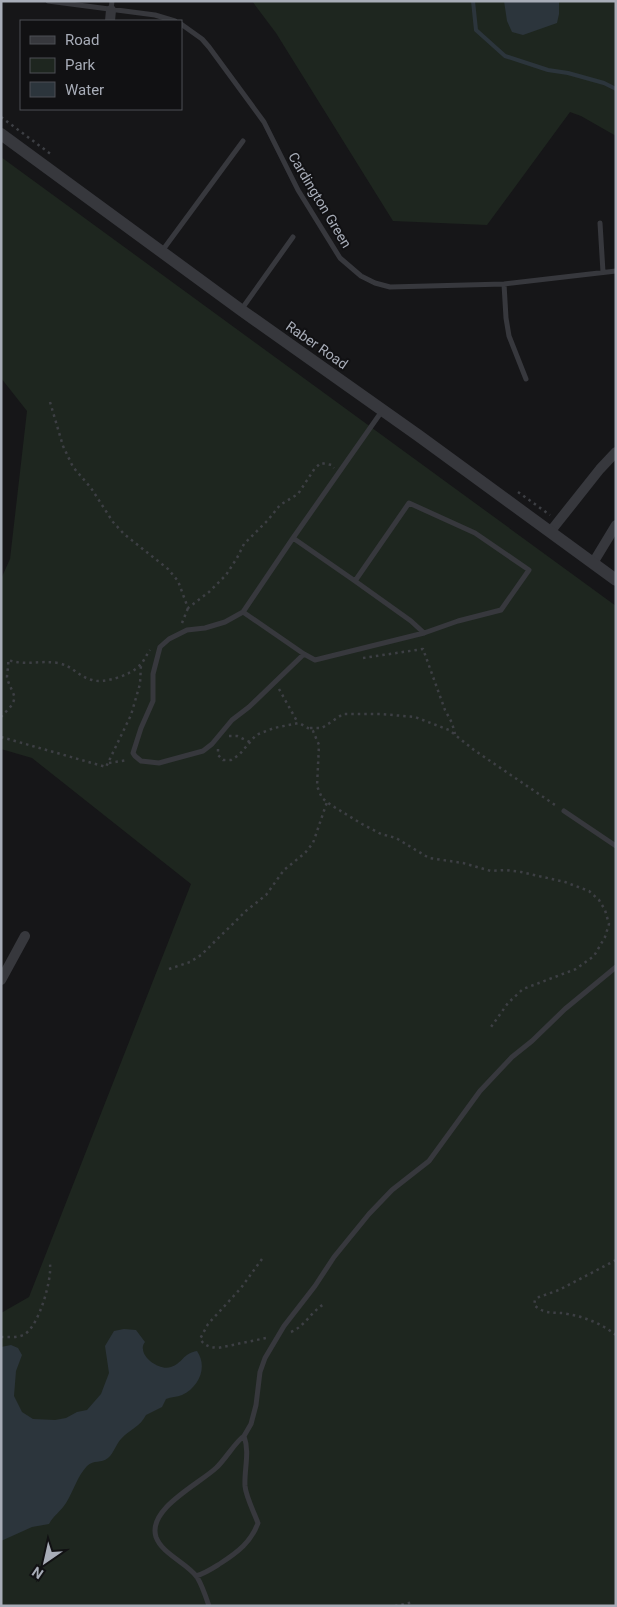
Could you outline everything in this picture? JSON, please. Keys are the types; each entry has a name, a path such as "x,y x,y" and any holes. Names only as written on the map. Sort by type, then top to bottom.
{"street":[{"path":"110,20 112,6"},
{"name":"Raber Road","path":"1,134 161,252 383,410 616,580"},
{"path":"550,532 600,469 616,452"},
{"path":"593,564 616,525"},
{"path":"1,980 25,936"}],"lane":[{"path":"48,1 112,6 172,20"},
{"name":"Cardington Green","path":"182,25 202,39 264,122 298,190 325,236 340,258 361,276 375,283 390,287 504,284 616,271"},
{"path":"161,252 243,141"},
{"path":"600,223 603,272"},
{"path":"241,310 293,236"},
{"path":"504,284 509,336 526,379"},
{"path":"304,654 249,707 232,720 203,752 159,764 141,762 133,753 141,728 153,701 153,674 160,647 169,639 187,630 225,622 243,612 292,538 383,410"},
{"path":"243,612 315,660 424,633 458,621 501,610 529,570 475,533 408,504 355,581"},
{"path":"292,538 411,620 424,633"},
{"path":"564,811 616,846"},
{"path":"209,1606 196,1576 162,1545 156,1537 155,1526 158,1518 170,1504 217,1468 244,1436 251,1424 256,1405 262,1365 277,1336 315,1286 334,1257 369,1214 392,1190 429,1161 466,1109 512,1057 532,1041 565,1009 616,967"},
{"path":"196,1576 205,1574 239,1551 249,1541 258,1523 245,1486 248,1446 244,1436"}],"path":[{"path":"1,116 56,157"},
{"path":"50,402 63,446 73,467 91,488 113,522 124,534 168,570 178,581 188,608 209,592 226,575 244,544 280,505 298,494 315,468 321,463 332,465 340,473"},
{"path":"514,489 559,521"},
{"path":"362,658 423,649 456,735"},
{"path":"1,717 14,703 15,695 7,675 9,668 8,660 20,664 48,661 61,663 71,666 80,675 93,681 112,679 133,671 140,665 140,684 134,706 108,764"},
{"path":"276,680 298,724 313,731 318,745 317,786 322,798 327,802 362,824 381,834 396,838 430,858 463,863 491,871 521,872 565,882 589,891 599,900 605,910 609,924 606,937 594,956 572,972 523,989 508,1003 491,1027"},
{"path":"221,742 218,748 218,755 223,760 231,760 239,755 256,735 274,728 298,724 310,728 322,728 343,714 395,715 415,718 449,730 564,811"},
{"path":"228,736 237,736 250,742"},
{"path":"1,737 67,755 100,767 137,758"},
{"path":"169,969 190,962 201,955 266,895 284,870 305,853 313,843 327,802"},
{"path":"262,1259 241,1288 208,1324 200,1339 204,1344 218,1348 277,1336 295,1330 316,1309 324,1304"},
{"path":"616,1260 559,1290 539,1296 535,1300 534,1305 546,1313 568,1314 586,1319 601,1325 616,1335"},
{"path":"1,1338 23,1335 31,1327 44,1296 51,1271 50,1264"},
{"path":"395,1606 414,1602"}],"green space":[{"path":"252,1 616,1 616,136 581,116 570,112 487,225 393,221 276,33"},
{"path":"1,157 616,606 616,1606 1,1606 1,1313 29,1297 191,884 32,758 1,749 1,579 10,559 27,411 1,378"}],"water":[{"path":"504,1 559,1 557,23 523,35 512,32 507,21"},
{"path":"124,1329 136,1330 145,1342 143,1348 146,1357 158,1366 167,1368 175,1366 189,1354 197,1351 202,1364 202,1370 197,1382 188,1391 180,1396 166,1399 162,1407 146,1415 141,1422 121,1439 108,1458 87,1466 66,1503 49,1524 32,1527 1,1541 1,1347 11,1345 18,1348 22,1355 16,1371 14,1396 22,1412 33,1419 55,1420 87,1410 101,1394 109,1373 105,1346 114,1331"}],"waterway":[{"path":"473,1 476,30 505,56 548,70 568,73 604,83 616,89"}]}
